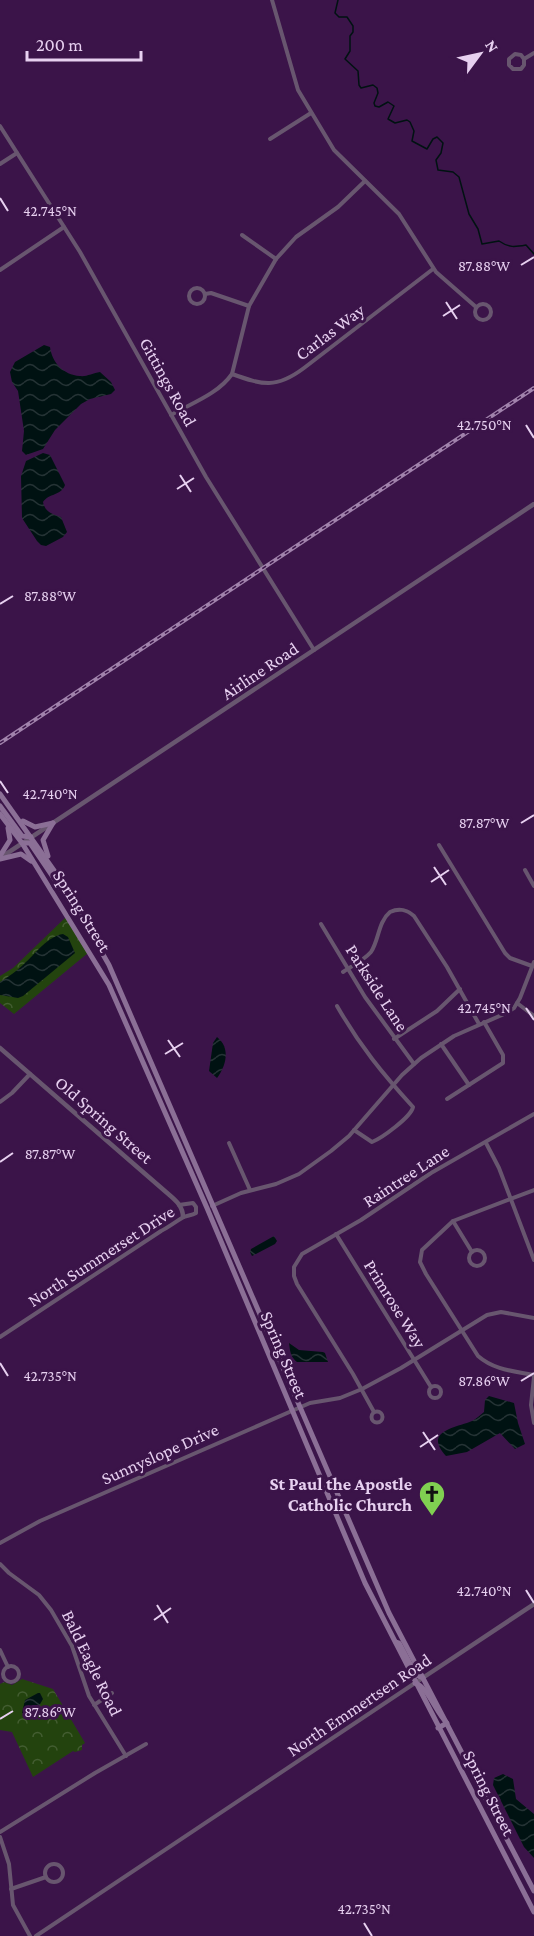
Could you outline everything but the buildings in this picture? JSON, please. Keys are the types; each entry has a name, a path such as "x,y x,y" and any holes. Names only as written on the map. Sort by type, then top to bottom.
{"main road":[{"name":"Spring Street","path":"0,794 53,869 85,922 123,996 401,1636 534,1892"},
{"path":"0,806 22,837 32,837"},
{"path":"0,814 10,835 8,846 0,858"},
{"name":"Spring Street","path":"0,814 22,843 109,985 207,1208 365,1582 534,1912"},
{"path":"16,815 31,826 40,827 53,823"},
{"path":"53,823 43,840 53,869"},
{"path":"22,843 30,843 85,922"},
{"path":"0,858 21,854 29,858 37,867"},
{"path":"315,1467 325,1463"},
{"path":"348,1541 357,1538"},
{"path":"401,1636 394,1640 399,1643 416,1675 423,1678"},
{"path":"415,1683 423,1687 439,1716 447,1723 438,1728"},
{"path":"483,1813 491,1809"}],"street":[{"path":"272,0 300,95 334,150 399,214 433,269 476,307"},
{"path":"524,59 534,52"},
{"path":"515,54 524,59 521,69 513,69 509,65 509,59 515,54"},
{"path":"270,139 311,113"},
{"name":"Gittings Road","path":"0,126 64,227 206,477 314,651"},
{"path":"0,164 17,153"},
{"path":"171,415 220,388 232,374 249,306 276,259 296,237 338,207 365,181"},
{"path":"0,268 64,227"},
{"path":"242,235 276,259"},
{"name":"Carlas Way","path":"232,374 260,384 282,382 304,368 433,269"},
{"path":"194,288 200,288 205,294 201,303 193,303 189,299 190,291 194,288"},
{"path":"205,294 211,293 249,306"},
{"path":"484,304 488,306 489,316 485,319 478,318 475,312 476,307 484,304"},
{"name":"Airline Road","path":"0,858 534,504"},
{"path":"207,1208 250,1190 276,1184 299,1174 340,1144 414,1064 441,1044 514,1008 533,964 510,958 505,953 439,845"},
{"path":"525,870 534,886"},
{"path":"345,970 366,957 372,950 385,916 390,912 403,909 414,916 503,1055 503,1063 447,1099"},
{"name":"Parkside Lane","path":"321,924 345,970 414,1064"},
{"path":"394,1038 437,1011 460,990"},
{"path":"517,1003 534,1016"},
{"path":"337,1006 366,1053 392,1086 413,1107 412,1112 379,1140 372,1142 354,1130"},
{"path":"441,1044 469,1085"},
{"name":"Old Spring Street","path":"0,1048 179,1205"},
{"path":"0,1102 12,1094 30,1074"},
{"name":"Raintree Lane","path":"362,1389 297,1284 294,1276 295,1263 307,1250 361,1220 424,1177 534,1114"},
{"path":"230,1143 250,1190"},
{"path":"486,1143 499,1168 534,1260"},
{"path":"534,1190 453,1221 424,1247 420,1255 423,1269 478,1356 499,1369 534,1376 531,1405 534,1423"},
{"name":"North Summerset Drive","path":"0,1337 183,1217 196,1213 193,1203 179,1205"},
{"path":"179,1205 183,1211 183,1217"},
{"path":"453,1221 472,1252"},
{"name":"Primrose Way","path":"336,1234 431,1388"},
{"path":"477,1250 483,1253 484,1258 481,1264 471,1263 469,1259 472,1252 477,1250"},
{"name":"Sunnyslope Drive","path":"0,1543 40,1521 301,1407 349,1395 362,1389 487,1315 496,1312 534,1318"},
{"path":"362,1389 374,1412"},
{"name":"Bald Eagle Road","path":"0,1563 9,1574 39,1595 51,1610 72,1646 89,1696 126,1756"},
{"name":"North Emmertsen Road","path":"36,1936 534,1604"},
{"path":"0,1650 8,1667"},
{"path":"13,1666 17,1670 18,1677 15,1681 10,1682 4,1677 4,1670 8,1667 13,1666"},
{"path":"94,1705 112,1693"},
{"path":"0,1832 146,1744"},
{"path":"0,1837 7,1855 16,1912 30,1936"},
{"path":"51,1865 57,1865 61,1869 61,1877 57,1881 52,1882 46,1877 45,1871 51,1865"},
{"path":"11,1889 46,1877"}],"green space":[{"path":"66,917 88,953 14,1014 0,1003 0,976 13,968"},
{"path":"22,1679 53,1689 85,1743 82,1745 82,1750 73,1751 33,1777 12,1732 0,1730 0,1684 4,1682 12,1685"}],"water":[{"path":"44,345 50,347 56,363 68,373 82,376 100,372 111,382 115,390 111,394 90,399 81,404 55,430 43,449 26,455 22,451 24,431 18,391 12,382 10,372 15,362"},
{"path":"43,453 50,455 65,485 61,491 43,502 49,512 61,517 67,532 63,537 46,546 37,541 22,518 21,476 26,461"},
{"path":"63,934 68,937 75,953 23,996 18,998 0,995 0,982 19,969 52,938"},
{"path":"217,1037 224,1046 226,1057 217,1078 209,1071 213,1043"},
{"path":"274,1236 277,1241 275,1244 252,1256 251,1249"},
{"path":"289,1343 299,1350 323,1352 328,1362 297,1362 292,1356"},
{"path":"489,1396 514,1403 525,1444 515,1449 500,1433 467,1452 446,1456 440,1448 438,1441 440,1436 478,1417 484,1412 485,1400"},
{"path":"38,1693 43,1699 35,1710 26,1714 22,1713 25,1700"},
{"path":"503,1774 513,1779 516,1799 534,1814 534,1858 524,1847 493,1785 494,1778"}],"waterway":[{"path":"338,0 335,13 339,17 347,17 353,26 350,51 345,59 358,71 361,88 373,85 377,88 375,106 379,107 388,102 394,106 388,119 395,123 407,120 410,122 414,131 412,141 427,149 437,137 443,143 441,153 436,160 438,170 453,172 459,177 469,214 478,229 482,244 499,241 512,246 526,245 534,254"}],"railway":[{"path":"0,743 534,388"}],"place":[{"name":"St Paul the Apostle Catholic Church","path":"432,1517"}]}
